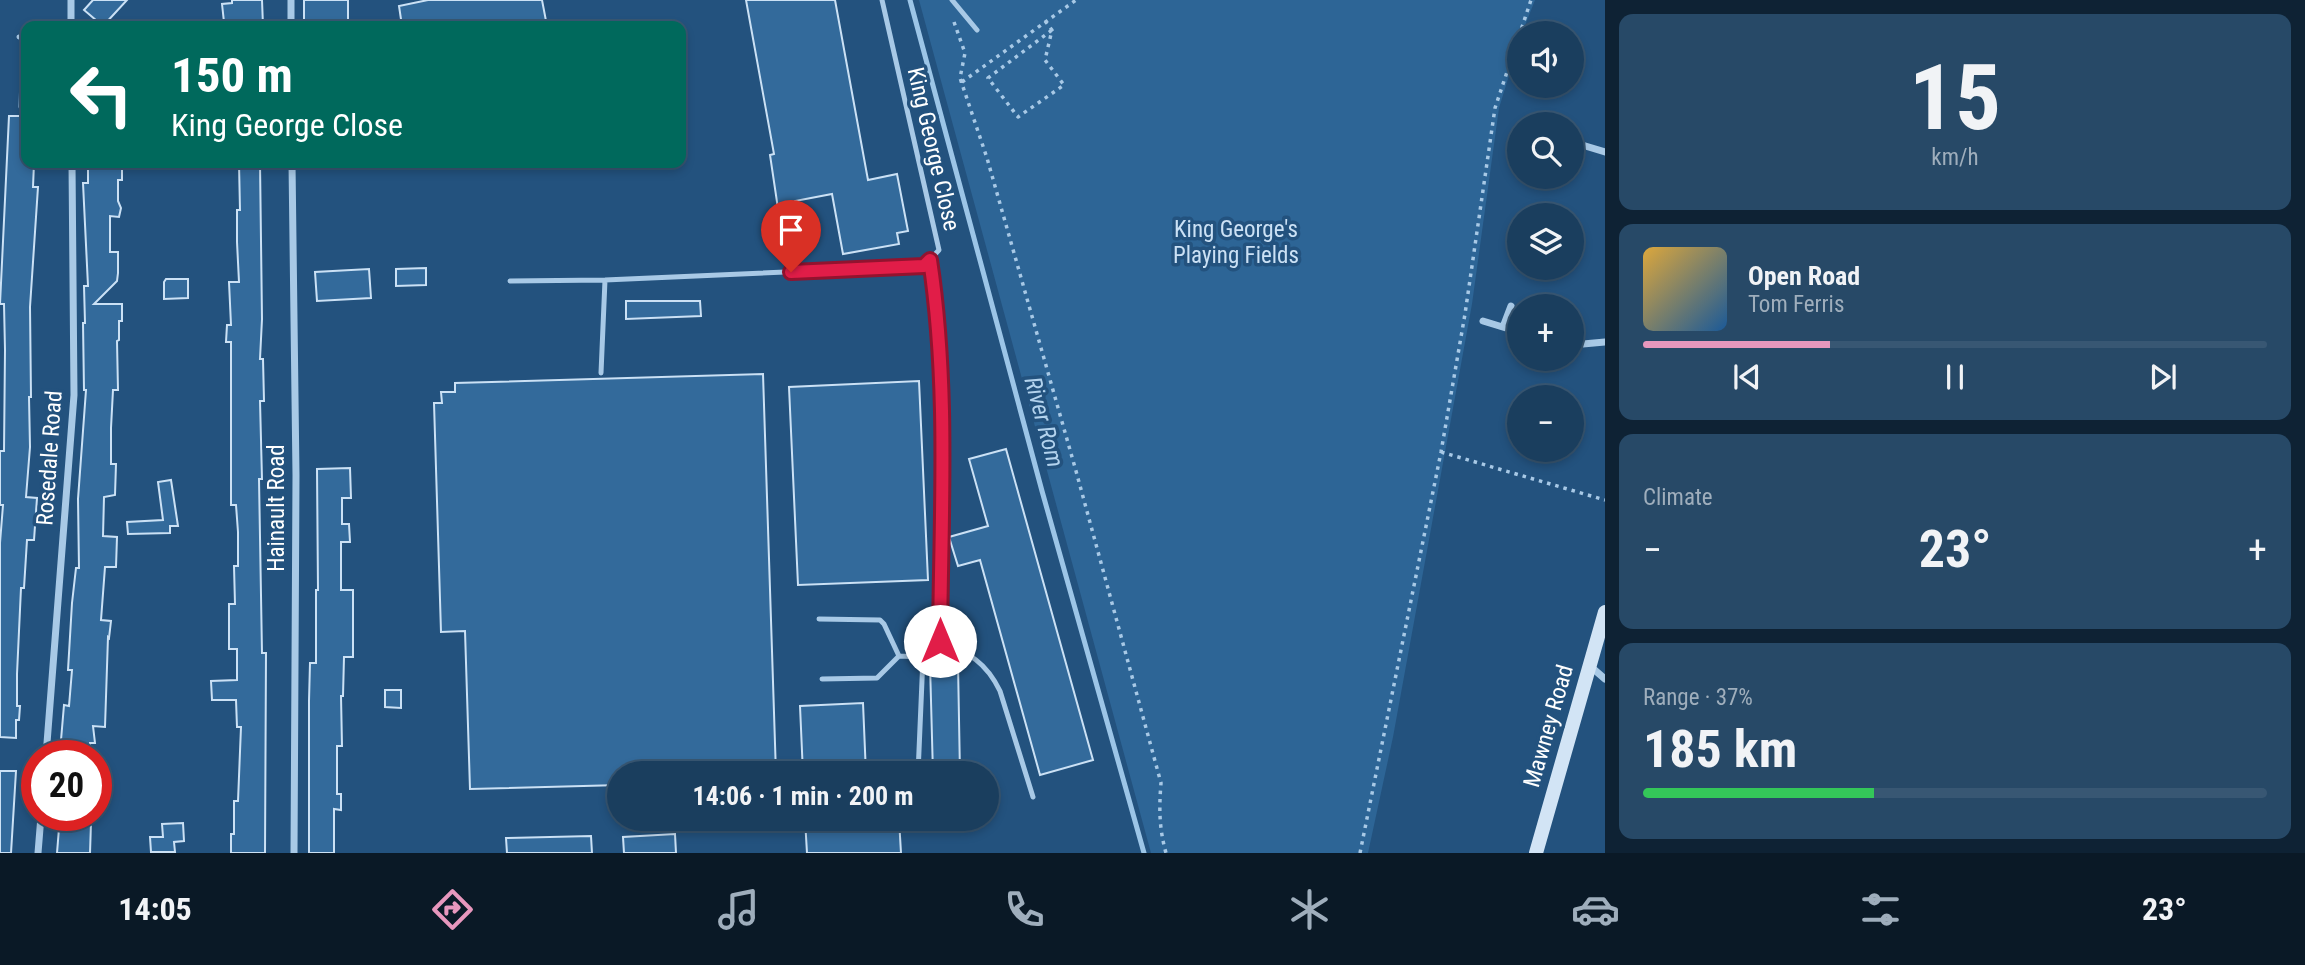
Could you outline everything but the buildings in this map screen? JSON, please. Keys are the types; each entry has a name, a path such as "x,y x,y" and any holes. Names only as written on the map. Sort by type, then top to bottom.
{"street":[{"path":"71,0 71,21"},
{"path":"290,21 291,0"},
{"path":"1584,146 1605,152"},
{"name":"Rosedale Road","path":"47,740 74,395 72,168"},
{"name":"Hainault Road","path":"292,168 296,475 294,853"},
{"path":"1503,327 1507,316"},
{"path":"1483,321 1507,328"},
{"path":"1584,344 1605,342"},
{"name":"Mawney Road","path":"1536,853 1605,612"},
{"path":"1590,666 1605,679"},
{"path":"38,853 40,831"}],"lane":[{"name":"King George Close","path":"510,281 605,280 924,266 939,250 882,0"},
{"path":"952,0 976,30"},
{"path":"919,761 923,657 940,641 941,385 936,300 930,260"},
{"path":"601,373 605,280"},
{"path":"819,619 880,620 899,656"},
{"path":"940,641 967,652 993,677 1000,691 1033,797"},
{"path":"821,679 877,678 899,656 923,657"}],"path":[{"path":"962,82 1076,0"},
{"path":"1360,853 1441,452 1465,314 1495,108 1531,0"},
{"path":"950,11 965,53 962,82 987,158 1069,445 1161,783 1158,814 1166,853"},
{"path":"1045,21 1052,30"},
{"path":"1052,30 1045,60 1063,85 1018,117 988,78 1052,30"},
{"path":"1441,452 1605,500"}],"green space":[{"name":"King George's Playing Fields","path":"919,0 1535,0 1527,21 1507,21 1507,82 1499,108 1472,304 1393,737 1368,853 1151,853"}],"waterway":[{"name":"River Rom","path":"910,0 1042,491 1144,853"}],"route":[{"path":"791,272 924,266 930,260 936,300 941,385 940,641"}]}
